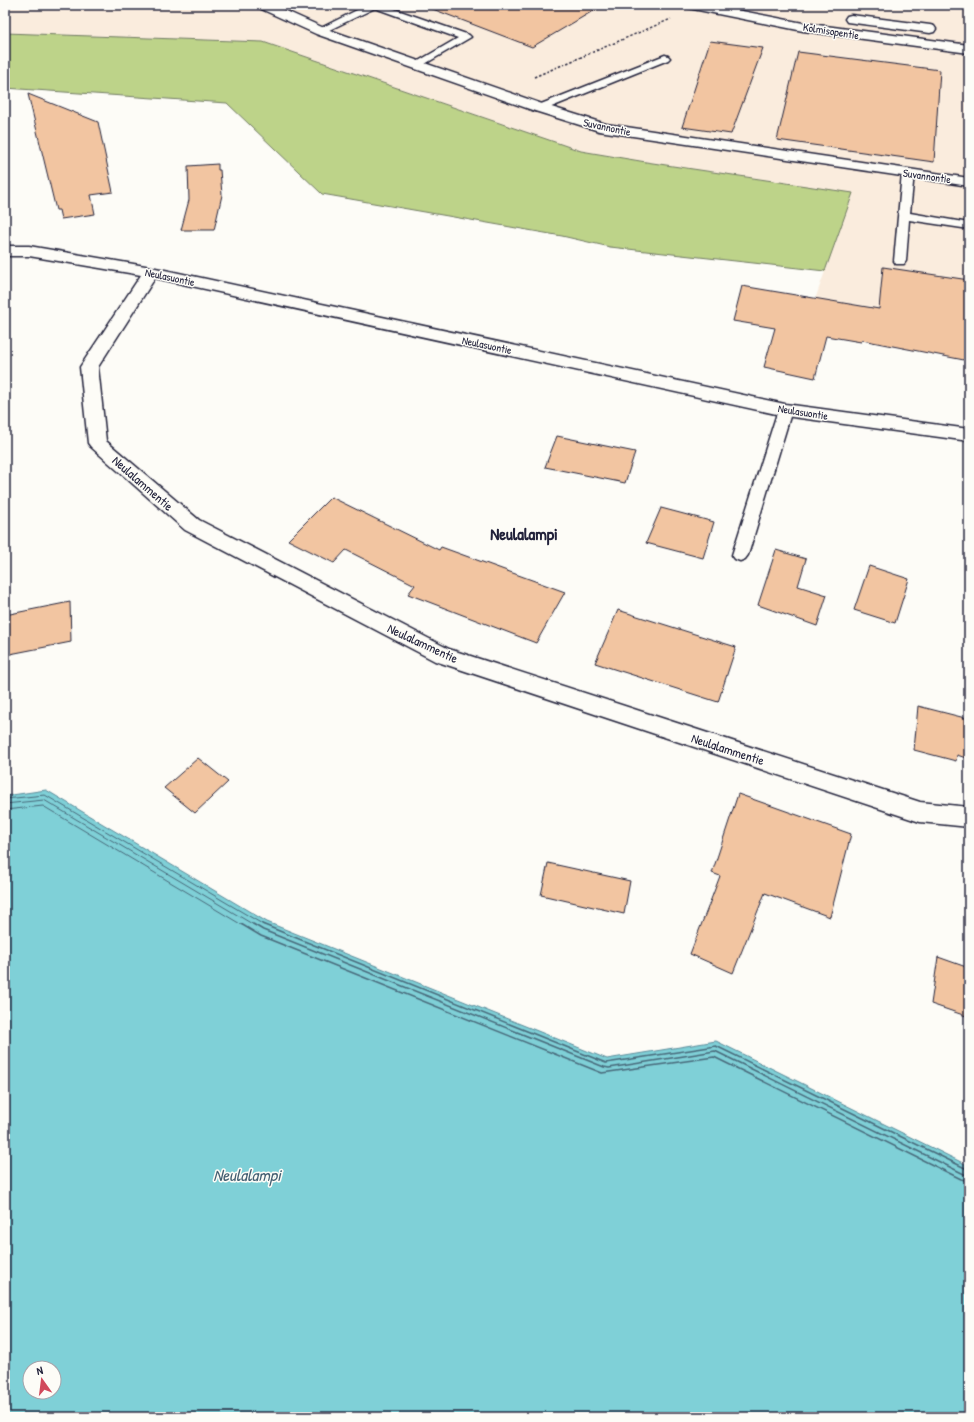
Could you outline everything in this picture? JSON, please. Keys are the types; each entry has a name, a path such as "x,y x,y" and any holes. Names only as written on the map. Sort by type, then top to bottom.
{"street":[{"name":"Suvannontie","path":"263,5 320,31 496,93 604,128 969,182"},
{"name":"Kolmisopentie","path":"694,5 803,27 886,39 969,48"},
{"name":"Kolmisopentie","path":"841,18 938,30"},
{"name":"Neulasuontie","path":"5,251 29,251 151,272 785,410 969,436"},
{"name":"Neulalammentie","path":"151,272 89,367 97,443 192,525 442,655 920,812 969,817"}],"lane":[{"path":"320,31 374,5 466,37 418,65"},
{"path":"540,108 665,58"},
{"path":"900,260 908,173"},
{"path":"904,216 969,226"},
{"path":"740,555 785,410"}],"path":[{"path":"496,93 676,18"}],"shaded area":[{"path":"5,5 969,5 969,333 813,305 853,193 581,151 263,42 5,33"}],"green space":[{"path":"5,33 263,42 581,151 853,193 825,271 610,247 562,236 322,194 227,103 5,88"}],"water":[{"name":"Neulalampi","path":"46,790 267,922 607,1059 716,1041 969,1166 969,1417 5,1417 5,796"}],"building":[{"path":"430,5 603,5 532,47 430,8"},
{"path":"710,41 763,48 731,134 682,127"},
{"path":"798,52 940,70 934,162 777,140"},
{"path":"28,94 98,122 113,192 91,195 95,214 61,219 59,210 56,210"},
{"path":"218,164 218,170 220,170 222,195 214,230 181,230 189,200 188,166"},
{"path":"883,267 969,280 969,361 862,340 861,342 826,336 815,378 764,367 775,328 733,321 742,286 879,309"},
{"path":"557,436 635,452 625,483 545,467"},
{"path":"331,497 439,550 441,547 565,592 536,643 408,594 415,585 346,550 334,563 288,540"},
{"path":"661,508 714,522 703,558 646,543"},
{"path":"776,550 806,559 798,586 827,595 817,626 758,605"},
{"path":"869,566 909,579 895,623 854,610"},
{"path":"70,602 71,642 5,655 5,615"},
{"path":"618,610 736,647 718,702 595,663"},
{"path":"918,706 969,719 969,759 957,755 956,761 914,750"},
{"path":"198,758 228,782 195,813 164,788"},
{"path":"738,794 851,834 830,917 765,893 733,973 690,954 720,876 712,873"},
{"path":"548,863 630,881 624,914 541,895"},
{"path":"938,957 969,968 969,1017 931,1004"}],"district":[{"name":"Neulalampi","path":"524,534"}]}
